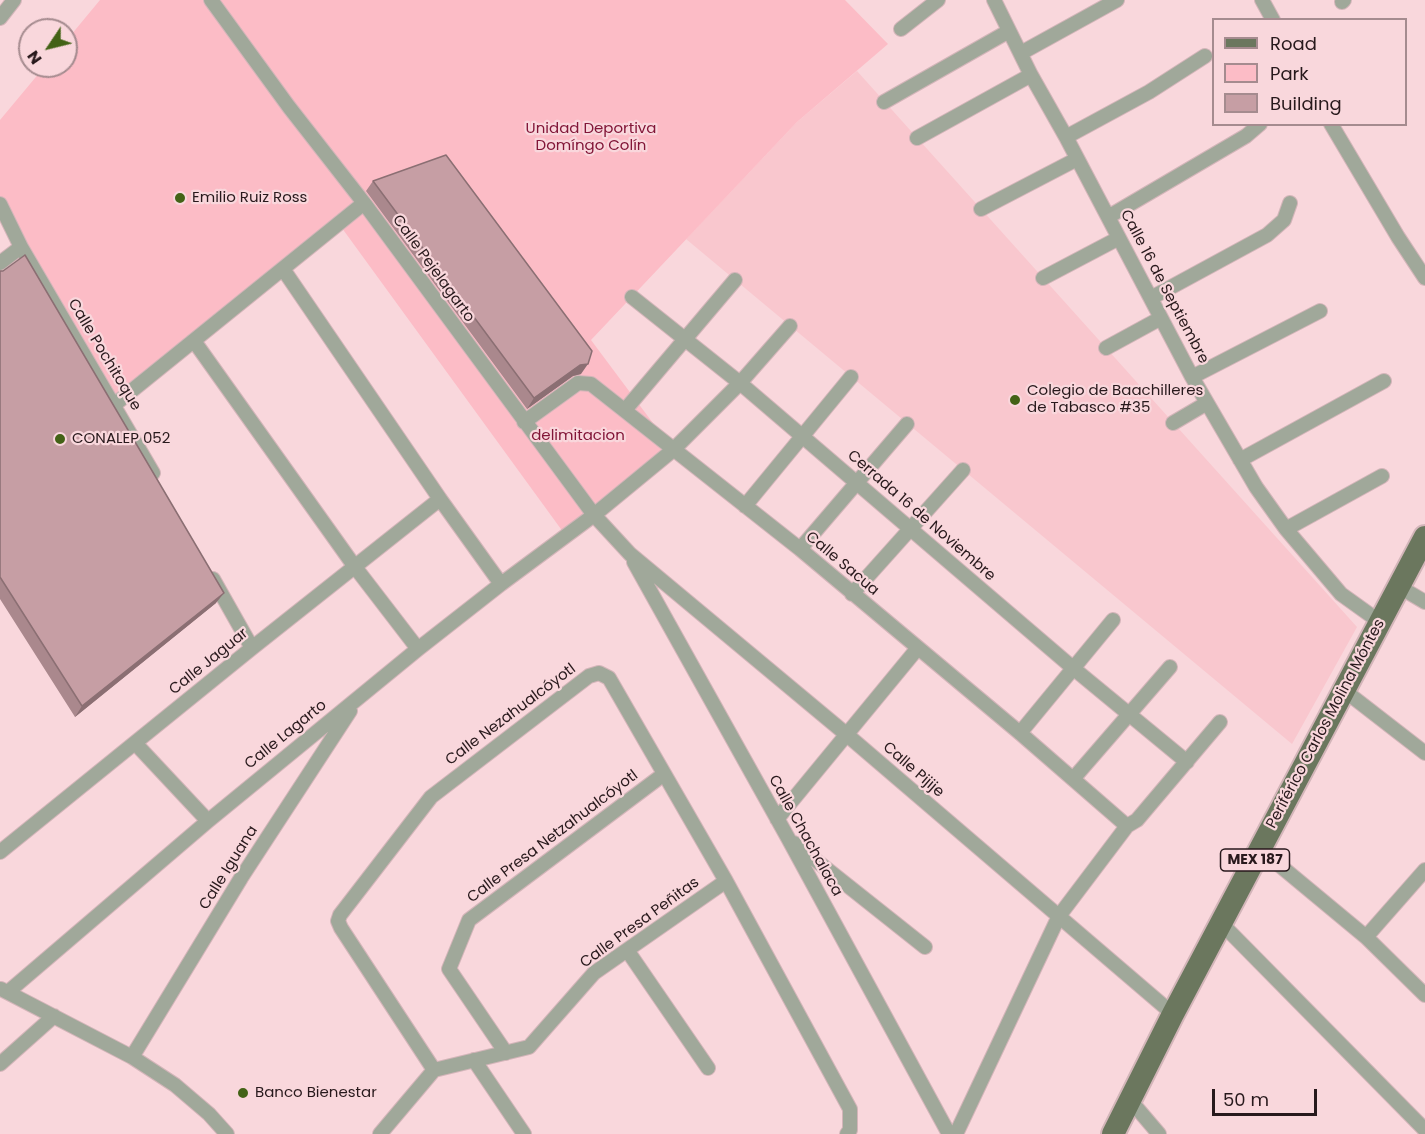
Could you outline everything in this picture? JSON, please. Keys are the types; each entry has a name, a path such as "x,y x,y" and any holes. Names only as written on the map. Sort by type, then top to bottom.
{"main road":[{"name":"Periférico Carlos Molina Móntes","path":"1113,1134 1173,1014 1425,537"}],"street":[{"path":"0,18 14,0"},
{"name":"Calle Pejelagarto","path":"211,0 594,515 630,554"},
{"path":"901,29 922,4 938,0"},
{"name":"Calle 16 de Septiembre","path":"994,0 1031,75 1192,377 1256,487 1286,528 1341,594 1380,622"},
{"path":"1021,53 1117,0"},
{"path":"1262,0 1272,18"},
{"path":"884,102 1009,31"},
{"path":"1066,137 1149,92 1205,56"},
{"path":"917,138 1031,75"},
{"path":"1108,217 1237,142 1257,126"},
{"path":"1332,126 1425,278"},
{"path":"981,209 1077,159"},
{"path":"114,405 364,203"},
{"path":"1150,298 1267,235 1284,220 1290,203"},
{"name":"Calle Pochitoque","path":"0,204 21,247 160,486"},
{"path":"1043,278 1119,238"},
{"path":"0,263 21,247"},
{"path":"284,269 440,499 501,584"},
{"path":"625,410 735,280"},
{"name":"Cerrada 16 de Noviembre","path":"632,297 740,383 1073,669 1187,762"},
{"path":"1192,377 1320,311"},
{"path":"1106,348 1161,318"},
{"name":"Calle Lagarto","path":"4,990 418,649 594,515 673,450 740,383 790,326"},
{"path":"194,341 355,567 418,649"},
{"path":"745,506 851,377"},
{"path":"1240,460 1384,381"},
{"name":"Calle Sacua","path":"524,422 578,383 591,384 800,549 1128,826"},
{"path":"1173,423 1207,404"},
{"path":"800,549 907,424"},
{"path":"852,594 963,470"},
{"path":"1286,528 1382,476"},
{"name":"Calle Jaguar","path":"0,852 440,499"},
{"name":"Calle Pijije","path":"630,554 846,734 1173,1014"},
{"name":"Calle Chachalaca","path":"630,554 949,1134"},
{"path":"206,567 252,648"},
{"path":"1398,586 1425,602"},
{"path":"1020,733 1113,620"},
{"path":"777,819 917,649"},
{"path":"1073,779 1170,667"},
{"name":"Calle Nezahualcóyotl","path":"434,1070 338,921 340,915 431,796 589,676 599,673 609,678 726,880 850,1109 850,1130 847,1134"},
{"path":"1345,691 1425,753"},
{"name":"Calle Iguana","path":"132,1057 241,878 358,699"},
{"path":"956,1134 1059,916 1128,826 1134,824 1220,722"},
{"path":"135,743 208,821"},
{"name":"Calle Presa Netzahualcóyotl","path":"506,1053 449,969 469,920 664,774"},
{"path":"788,838 925,947"},
{"path":"1260,849 1366,937 1425,995"},
{"path":"1366,937 1425,870"},
{"name":"Calle Presa Peñitas","path":"434,1070 529,1047 594,973 726,880"},
{"path":"1221,923 1425,1131"},
{"path":"627,950 708,1068"},
{"path":"4,990 132,1057 175,1085 209,1114 227,1134"},
{"path":"0,1064 54,1016"},
{"path":"474,1060 524,1134"},
{"path":"380,1134 434,1070"},
{"path":"1130,1100 1159,1134"},
{"path":"390,1122 399,1134"}],"shaded area":[{"name":"Colegio de Baachilleres de Tabasco #35","path":"857,71 1357,627 1292,744 686,239 797,122"}],"green space":[{"path":"100,0 845,0 888,44 797,122 591,340 673,450 566,536 339,224 114,405 0,204 0,120 35,78 78,78 78,27"}],"building":[{"path":"446,155 592,351 588,364 580,365 534,398 373,181"},
{"name":"CONALEP 052","path":"25,255 224,593 82,706 0,577 0,271"}],"place":[{"name":"Emilio Ruiz Ross","path":"180,198"},
{"name":"Colegio de Baachilleres de Tabasco #35","path":"1015,400"},
{"name":"CONALEP 052","path":"60,439"},
{"name":"Banco Bienestar","path":"243,1093"}],"park label":[{"name":"Unidad Deportiva Domíngo Colín","path":"591,138"},
{"name":"delimitacion","path":"578,436"}]}
